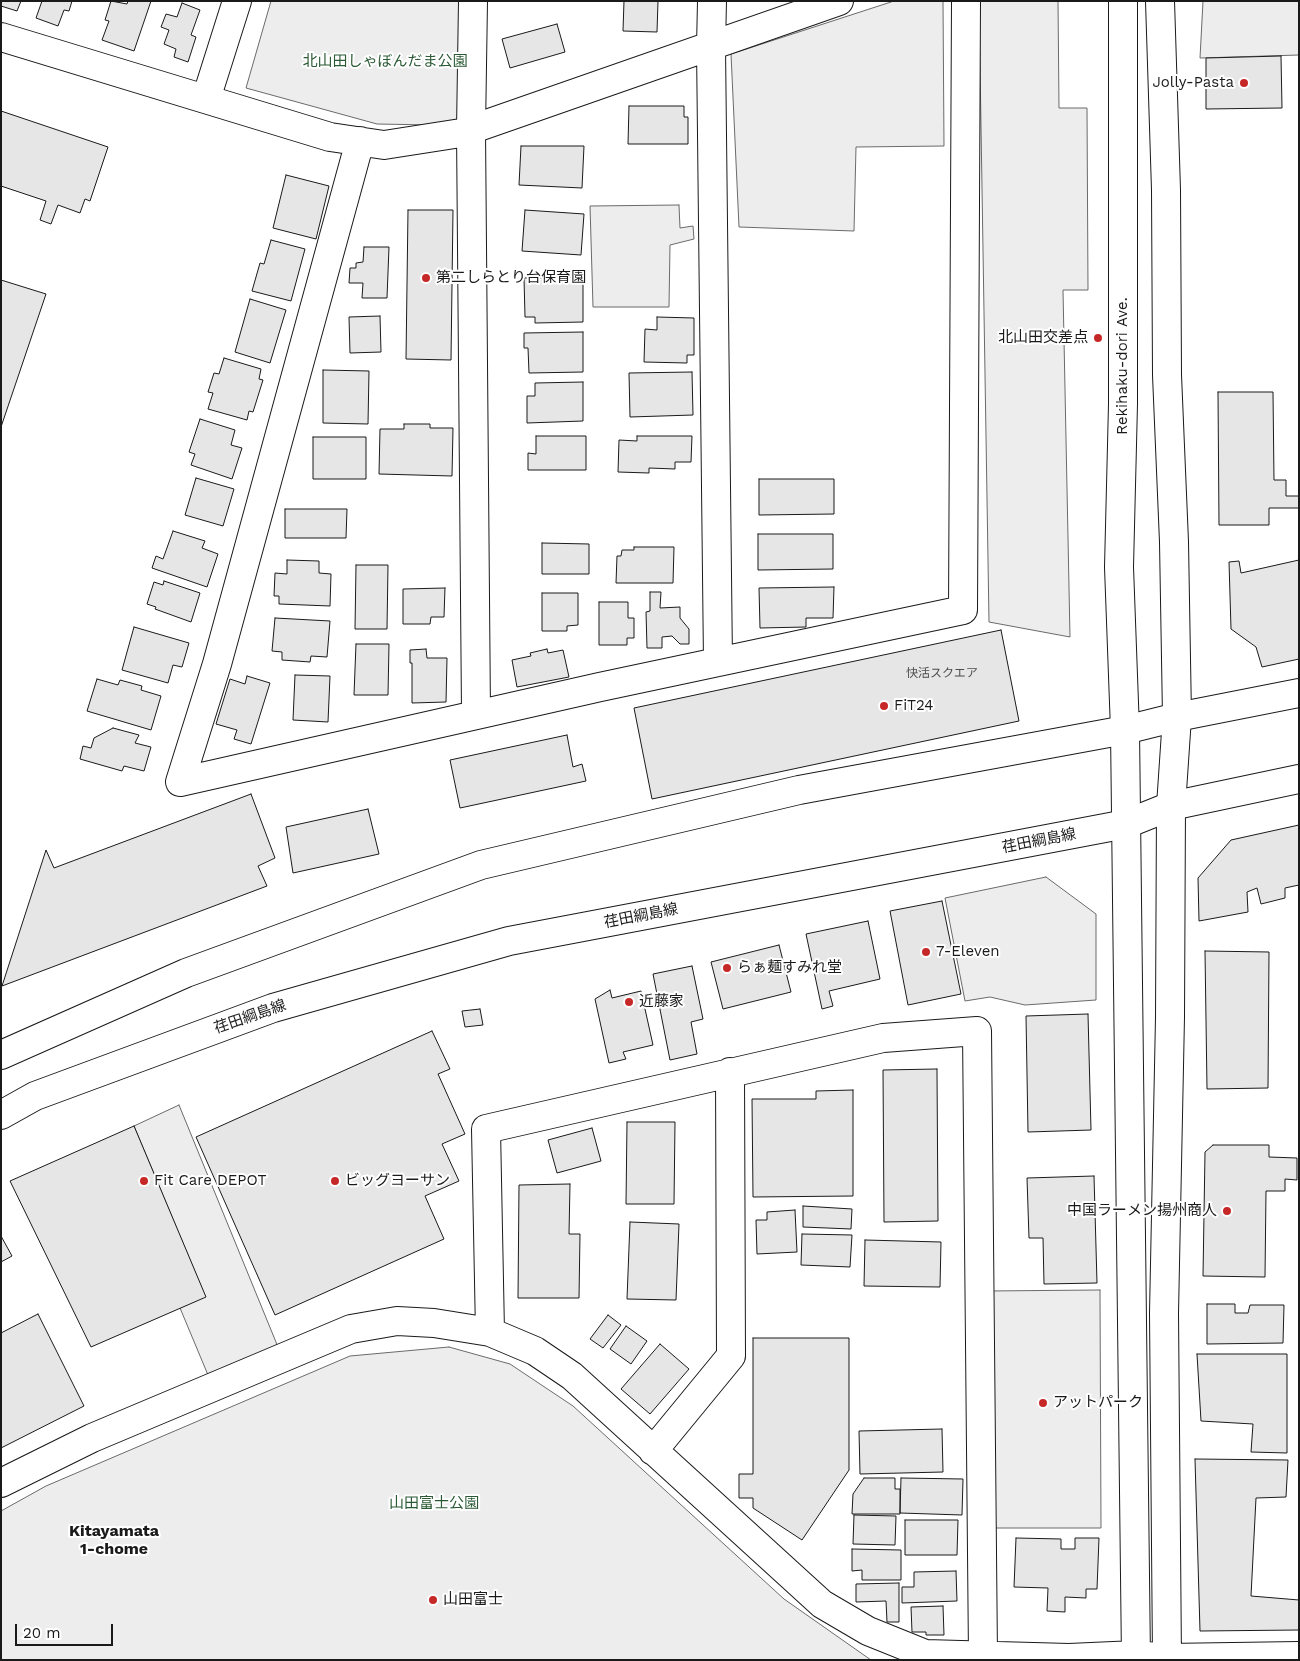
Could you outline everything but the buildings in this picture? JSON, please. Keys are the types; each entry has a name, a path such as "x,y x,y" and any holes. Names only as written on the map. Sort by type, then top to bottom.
{"street":[{"path":"206,100 237,1"},
{"path":"473,1 471,130 476,714"},
{"path":"712,1 718,662"},
{"path":"1,37 330,137 384,145 471,130 839,1"},
{"path":"360,141 217,664 180,782 476,714 963,610 966,1"},
{"name":"Rekihaku-dori Ave.","path":"1123,1 1124,404 1119,567 1125,730 1136,1658"},
{"path":"1160,1 1166,190 1166,376 1174,542 1178,717 1172,806 1164,1313 1167,1659"},
{"path":"1,1055 186,973 480,865 799,790 1125,730 1299,692"},
{"name":"荏田綱島線","path":"1,1115 35,1096 273,1008 509,941 1126,824 1172,806 1299,779"},
{"path":"490,1332 486,1129 883,1038 977,1031 983,1327 983,1657"},
{"path":"653,1451 731,1356 730,1072"},
{"path":"1,1483 92,1438 351,1329 398,1321 434,1323 490,1332 535,1351 572,1376 822,1604 868,1631 925,1654 983,1657 1167,1659 1299,1656"}],"shaded area":[{"name":"北山田しゃぼんだま公園","path":"271,1 462,1 461,120 433,125 377,124 246,88"},
{"path":"894,1 943,1 944,146 856,147 854,231 739,227 731,54"},
{"path":"979,1 1058,1 1059,108 1087,108 1088,290 1063,290 1070,637 989,622"},
{"path":"1203,1 1299,1 1299,55 1200,58"},
{"path":"679,205 680,228 693,226 694,239 670,245 669,307 593,307 590,206"},
{"path":"1046,877 1096,914 1096,1000 1025,1005 990,997 965,1001 945,898"},
{"path":"179,1105 278,1347 208,1375 180,1308 205,1296 134,1126"},
{"name":"アットパーク","path":"1100,1290 1101,1528 986,1528 986,1291"},
{"name":"山田富士公園","path":"449,1347 510,1364 573,1406 784,1599 871,1660 1,1660 1,1511 46,1486 350,1356"}],"place":[{"name":"Jolly-Pasta","path":"1244,83"},
{"name":"第二しらとり台保育園","path":"426,278"},
{"name":"北山田交差点","path":"1098,338"},
{"name":"FiT24","path":"884,706"},
{"name":"7-Eleven","path":"926,952"},
{"name":"らぁ麺すみれ堂","path":"727,968"},
{"name":"近藤家","path":"629,1002"},
{"name":"Fit Care DEPOT","path":"144,1181"},
{"name":"ビッグヨーサン","path":"335,1181"},
{"name":"中国ラーメン揚州商人","path":"1227,1211"},
{"name":"アットパーク","path":"1043,1403"},
{"name":"山田富士","path":"433,1600"}],"district":[{"name":"Kitayamata 1-chome","path":"114,1540"}]}
